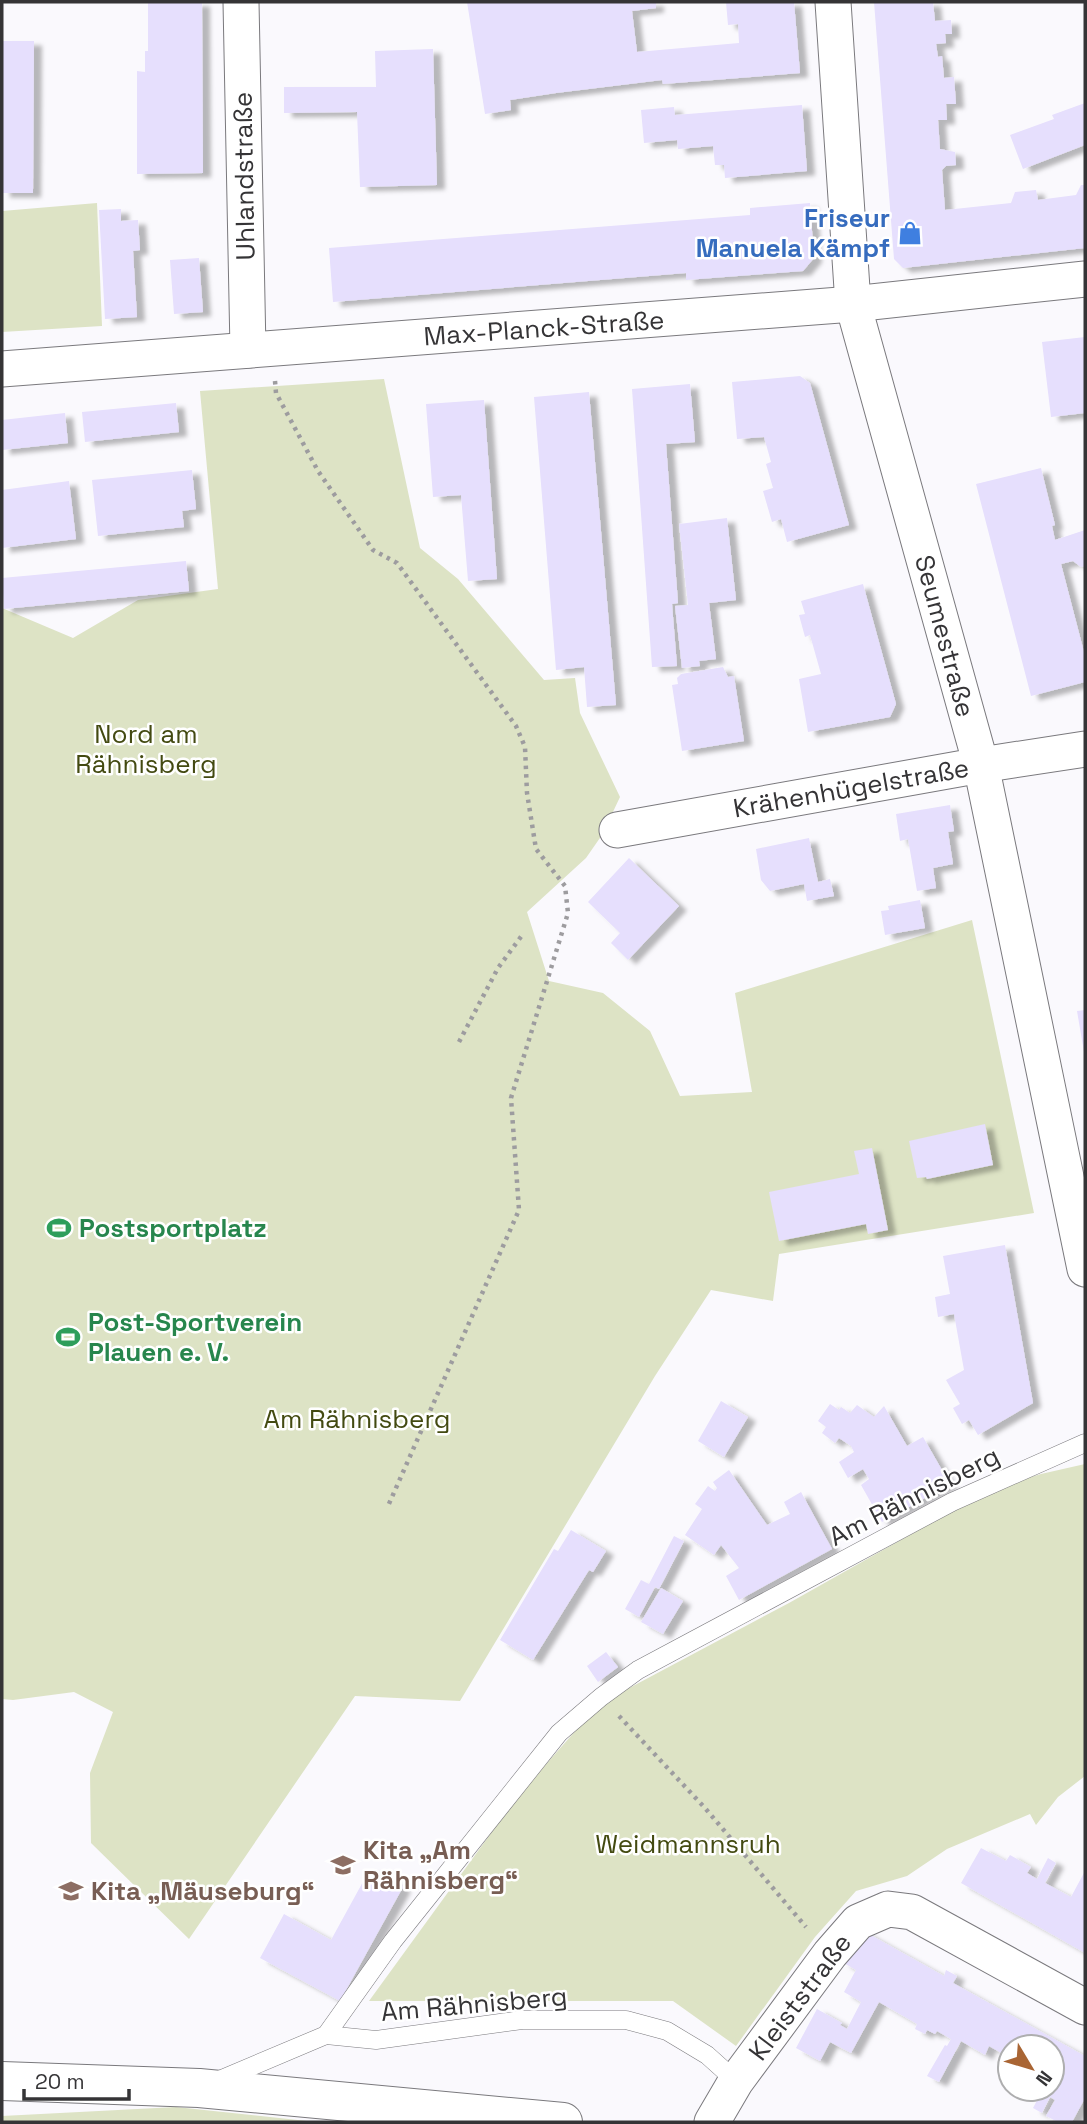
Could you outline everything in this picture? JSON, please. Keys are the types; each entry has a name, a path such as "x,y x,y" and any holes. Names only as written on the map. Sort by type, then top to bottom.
{"street":[{"name":"Uhlandstraße","path":"241,2 260,349"},
{"name":"Seumestraße","path":"833,2 853,304 981,765 1085,1269"},
{"name":"Max-Planck-Straße","path":"2,369 853,304 1085,279"},
{"name":"Krähenhügelstraße","path":"617,830 1085,749"},
{"name":"Kleiststraße","path":"712,2122 736,2081 830,1954 858,1922 888,1909 912,1912 1085,2007"},
{"path":"2,2081 199,2088 563,2122"}],"lane":[{"name":"Am Rähnisberg","path":"326,2035 393,1941 559,1733 601,1697 638,1670 952,1502 1085,1443"},
{"name":"Am Rähnisberg","path":"199,2088 326,2035 376,2040 522,2020 626,2020 667,2031 707,2055 736,2081"}],"path":[{"path":"260,349 276,393 318,471 373,550 397,564 516,726 525,747 527,793 536,849 565,886 568,913 511,1098 519,1210 388,1506"},
{"path":"459,1042 498,968 523,934"},
{"path":"601,1697 705,1808 830,1954"}],"green space":[{"path":"97,203 102,326 2,332 2,211"},
{"name":"Nord am Rähnisberg","path":"384,379 420,548 458,579 544,680 575,678 580,713 620,797 602,835 586,858 527,912 549,981 603,993 650,1031 680,1096 752,1092 735,993 972,920 1034,1213 779,1254 773,1301 711,1290 655,1376 460,1701 355,1696 189,1939 91,1843 90,1773 113,1712 74,1692 2,1699 2,608 73,638 138,600 218,589 200,391"},
{"name":"Weidmannsruh","path":"1085,1464 1085,1776 1058,1797 1036,1825 1030,1814 947,1849 907,1876 856,1891 815,1937 736,2046 673,2001 369,2001 518,1796 585,1720 618,1694 789,1603 993,1488"},
{"path":"176,2107 316,2122 2,2122 2,2116"}],"building":[{"path":"148,2 202,2 203,173 137,174 137,71 145,72"},
{"path":"467,2 656,2 656,8 632,11 637,52 739,43 738,24 728,25 726,2 794,2 800,73 663,84 662,80 556,93 510,100 511,110 485,114"},
{"path":"874,2 933,2 935,21 951,20 952,34 945,34 946,43 936,44 938,57 942,56 944,78 954,77 956,104 946,104 947,120 938,120 940,149 955,152 956,165 946,166 942,170 945,210 1011,203 1015,192 1036,190 1038,200 1076,195 1081,185 1085,185 1085,248 903,268 894,259"},
{"path":"2,41 34,41 33,193 2,193"},
{"path":"433,49 437,185 360,187 357,112 284,113 284,87 376,87 375,51"},
{"path":"1085,103 1085,145 1023,169 1010,135 1054,119 1052,115"},
{"path":"802,105 807,171 725,178 724,165 715,165 713,146 678,149 677,140 644,143 641,110 674,107 675,115"},
{"path":"810,203 814,258 803,271 686,280 686,273 333,302 329,248 750,215 750,208"},
{"path":"121,209 121,221 138,220 140,250 133,251 137,317 105,319 99,210"},
{"path":"199,258 203,312 174,314 170,260"},
{"path":"1085,337 1085,413 1051,417 1042,342"},
{"path":"800,376 810,383 849,525 787,542 781,519 772,522 763,491 773,488 766,464 771,462 764,437 737,439 732,382"},
{"path":"690,384 695,442 666,444 678,603 672,604 677,666 652,667 632,389"},
{"path":"589,392 616,705 587,707 584,667 556,670 534,397"},
{"path":"484,400 497,579 468,581 461,495 433,497 426,404"},
{"path":"176,403 179,432 85,442 82,412"},
{"path":"65,413 68,443 2,450 2,420"},
{"path":"1041,468 1055,525 1052,526 1055,540 1085,530 1085,566 1081,567 1073,561 1061,564 1085,656 1085,682 1031,696 976,484"},
{"path":"192,470 196,509 182,511 184,527 98,536 92,480"},
{"path":"69,481 76,539 2,548 2,490"},
{"path":"727,518 736,600 709,603 716,659 699,661 700,666 682,668 675,606 688,605 679,524"},
{"path":"186,561 189,591 4,609 2,578"},
{"path":"863,584 896,704 890,717 808,732 799,679 821,674 810,635 805,637 799,615 805,614 801,601"},
{"path":"723,667 728,677 734,676 744,741 682,751 672,685 678,684 677,678 681,674"},
{"path":"950,805 954,831 948,832 953,864 933,868 936,888 917,891 908,839 900,841 896,814"},
{"path":"809,838 818,882 830,879 834,896 807,901 804,884 770,891 761,880 756,849"},
{"path":"629,858 679,906 628,960 611,943 620,933 588,902"},
{"path":"920,900 925,928 885,935 881,911 889,910 888,906"},
{"path":"1085,1010 1085,1052 1084,1052 1077,1011"},
{"path":"985,1124 993,1165 927,1179 917,1178 909,1141"},
{"path":"872,1148 888,1230 868,1234 866,1224 779,1241 769,1192 859,1174 854,1151"},
{"path":"1005,1245 1033,1403 978,1435 969,1420 962,1424 953,1408 960,1404 946,1380 964,1370 954,1314 938,1317 935,1297 950,1294 943,1256"},
{"path":"721,1401 748,1417 724,1457 698,1441"},
{"path":"830,1404 850,1413 857,1405 874,1417 884,1406 907,1446 923,1437 950,1484 882,1522 861,1485 869,1479 863,1469 848,1478 839,1462 854,1452 851,1446 839,1438 835,1443 822,1433 826,1427 818,1421"},
{"path":"729,1470 767,1525 790,1514 784,1502 801,1492 832,1549 739,1600 726,1576 739,1568 721,1545 714,1555 685,1535 702,1509 695,1504 708,1486 715,1491 717,1488 713,1482"},
{"path":"571,1530 606,1551 593,1572 589,1570 533,1660 500,1640 554,1549 558,1551"},
{"path":"674,1536 684,1541 659,1589 655,1587 639,1617 625,1609 641,1580 649,1584"},
{"path":"661,1588 683,1601 663,1634 641,1622"},
{"path":"606,1652 618,1667 598,1682 587,1666"},
{"path":"981,1848 1006,1861 1010,1855 1031,1867 1027,1873 1037,1879 1048,1858 1056,1863 1045,1883 1071,1897 1085,1871 1085,1953 961,1883"},
{"path":"370,1869 403,1887 340,2001 260,1958 284,1914 331,1940"},
{"path":"860,1929 944,1976 946,1970 957,1976 953,1983 1043,2033 996,2033 996,2050 989,2046 985,2055 961,2041 939,2082 927,2076 951,2039 937,2031 935,2034 927,2030 925,2034 915,2029 917,2024 879,2002 851,2053 830,2042 820,2061 796,2048 817,2009 842,2023 840,2025 847,2029 861,2002 844,1992 856,1970 842,1962"},
{"path":"1066,2045 1085,2056 1085,2098 1072,2122 1058,2122 1046,2116 1053,2103 1066,2103"},
{"path":"1036,2103 1047,2103 1042,2113 1033,2108"}],"place":[{"name":"Friseur Manuela Kämpf","path":"910,233"},
{"name":"Postsportplatz","path":"59,1228"},
{"name":"Post-Sportverein Plauen e. V.","path":"68,1337"},
{"name":"Kita „Am Rähnisberg“","path":"343,1865"},
{"name":"Kita „Mäuseburg“","path":"71,1891"}]}
